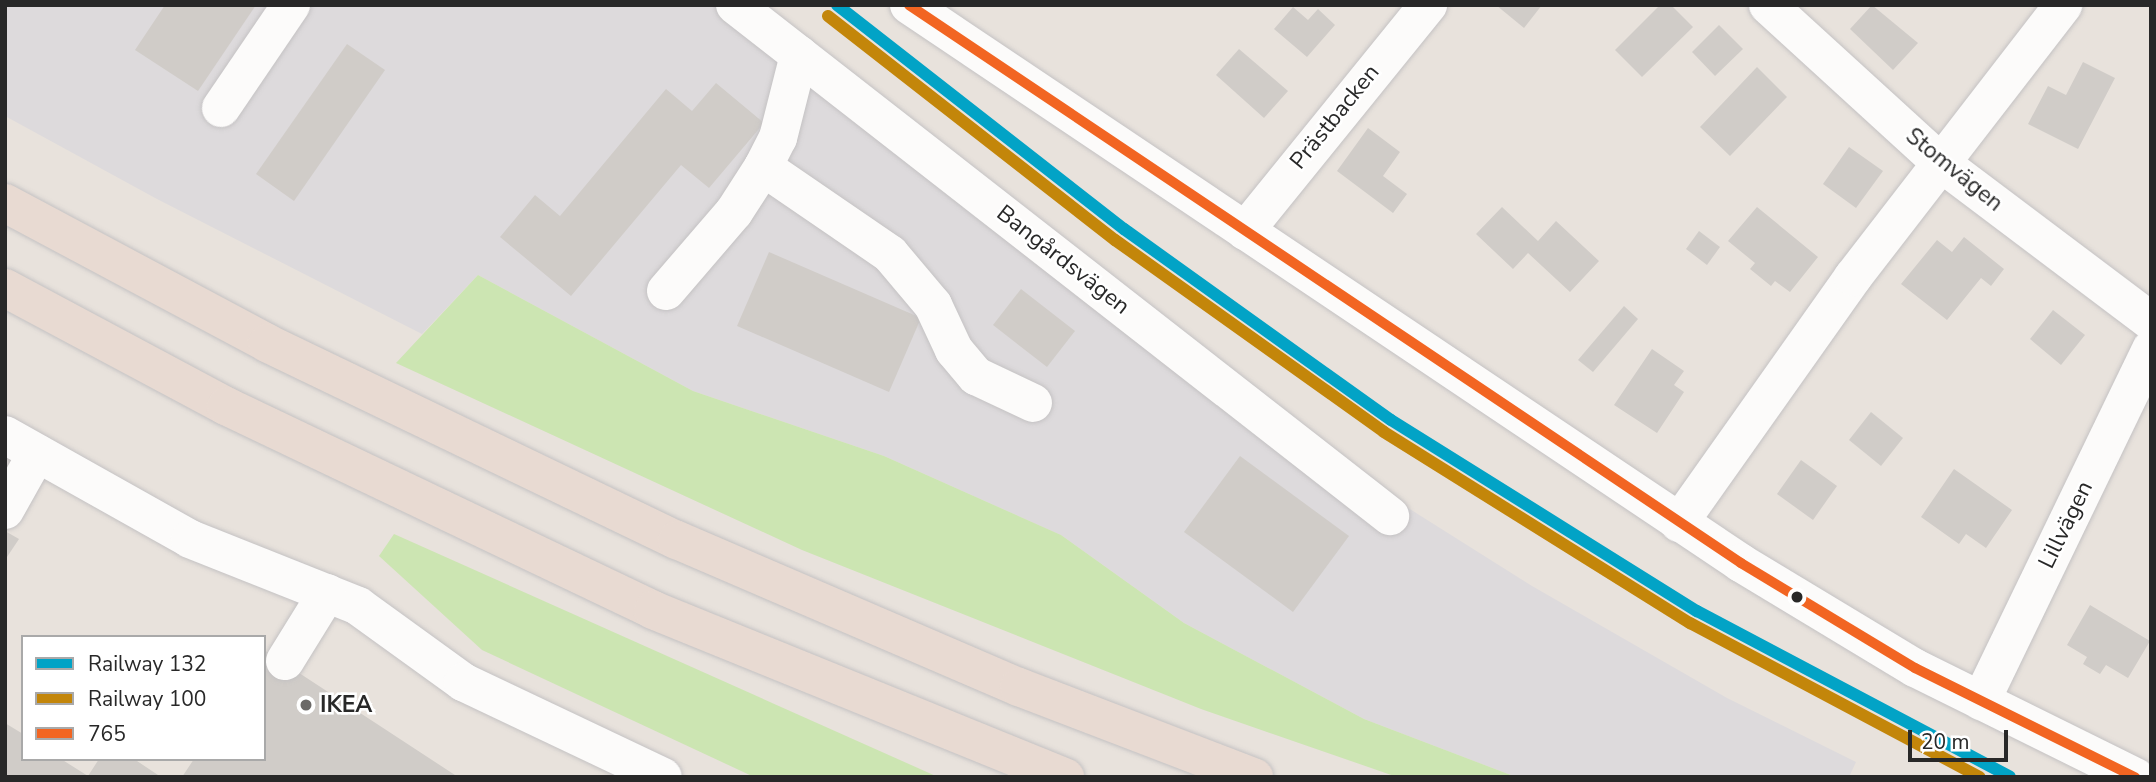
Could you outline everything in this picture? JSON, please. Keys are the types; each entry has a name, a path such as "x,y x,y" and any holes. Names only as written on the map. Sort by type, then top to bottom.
{"highway":[{"path":"5,203 267,342 677,540 1019,687 1254,777"},
{"path":"5,288 226,406 640,604 1065,777"},
{"path":"990,747 1046,777"}],"street":[{"path":"221,108 291,5"},
{"name":"Bangårdsvägen","path":"735,5 1390,516"},
{"path":"909,5 1679,523 1855,633 1982,701 2136,777"},
{"name":"Prästbacken","path":"1245,231 1428,5"},
{"name":"Stomvägen","path":"1768,5 1941,163 2151,321"},
{"path":"1679,523 1941,163 2063,5"},
{"path":"666,290 734,212 763,167 778,138 799,55"},
{"path":"763,167 890,254 933,305 954,350 976,376 1033,402"},
{"name":"Lillvägen","path":"1982,701 2151,349"},
{"path":"5,510 21,444 190,539 358,606 463,682 663,777"},
{"path":"285,661 327,593"}],"shaded area":[{"path":"5,5 720,5 1351,472 1532,586 1727,698 1856,762 1849,777 1516,777 1364,719 1184,623 1061,535 884,456 693,391 478,275 422,334 157,199 5,116"}],"green space":[{"path":"478,275 693,391 884,456 1061,535 1184,623 1364,719 1516,777 1397,777 1201,709 802,550 396,363"},
{"path":"394,534 938,777 754,777 482,650 379,556"}],"building":[{"path":"165,5 256,5 198,91 135,50"},
{"path":"1496,5 1542,5 1524,28"},
{"path":"1660,5 1671,5 1693,27 1642,77 1615,50"},
{"path":"1872,5 1918,43 1893,70 1850,29"},
{"path":"1293,7 1308,20 1318,9 1335,25 1307,57 1274,29"},
{"path":"1719,25 1743,49 1715,76 1692,52"},
{"path":"347,44 385,70 294,201 256,174"},
{"path":"1239,49 1288,91 1264,118 1216,75"},
{"path":"2083,62 2115,78 2078,149 2028,124 2048,86 2066,95"},
{"path":"1757,67 1787,97 1730,156 1700,127"},
{"path":"716,83 764,123 709,188 681,165 571,296 500,237 535,195 560,216 666,89 692,111"},
{"path":"1368,128 1400,152 1383,176 1407,194 1393,213 1337,171"},
{"path":"1849,147 1883,171 1856,208 1823,184"},
{"path":"1502,207 1538,241 1556,221 1599,261 1570,292 1528,253 1513,269 1476,234"},
{"path":"1757,207 1818,257 1790,292 1775,281 1771,286 1750,269 1755,263 1728,241"},
{"path":"1699,231 1720,247 1707,265 1686,249"},
{"path":"1964,237 2004,269 1991,286 1981,278 1947,320 1901,284 1937,240 1952,252"},
{"path":"769,252 921,318 889,392 737,326"},
{"path":"1021,289 1075,331 1047,367 993,325"},
{"path":"1624,306 1638,319 1593,372 1578,360"},
{"path":"2053,310 2085,335 2061,365 2030,339"},
{"path":"1652,349 1684,371 1674,385 1684,392 1657,433 1614,405"},
{"path":"1871,412 1903,438 1881,466 1849,440"},
{"path":"1240,456 1349,536 1293,612 1184,532"},
{"path":"1801,460 1837,486 1813,520 1777,494"},
{"path":"1954,469 2012,510 1986,548 1966,534 1959,544 1921,517"},
{"path":"5,531 19,539 5,560"},
{"path":"2090,605 2150,641 2128,678 2106,665 2100,674 2083,664 2087,657 2067,645"},
{"name":"IKEA","path":"266,651 458,777 182,777 193,761 266,761"},
{"path":"5,723 21,733 21,761 64,761 88,776 98,761 137,761 161,777 5,777"}],"rail line":[{"name":"132","path":"837,5 1124,229 1391,420 1697,611 2010,777"},
{"name":"100","path":"828,16 1115,240 1384,432 1690,623 1980,777"}],"transit line":[{"name":"765","path":"909,5 1741,563 1915,668 2135,777"}],"place":[{"name":"IKEA","path":"306,705"}]}
